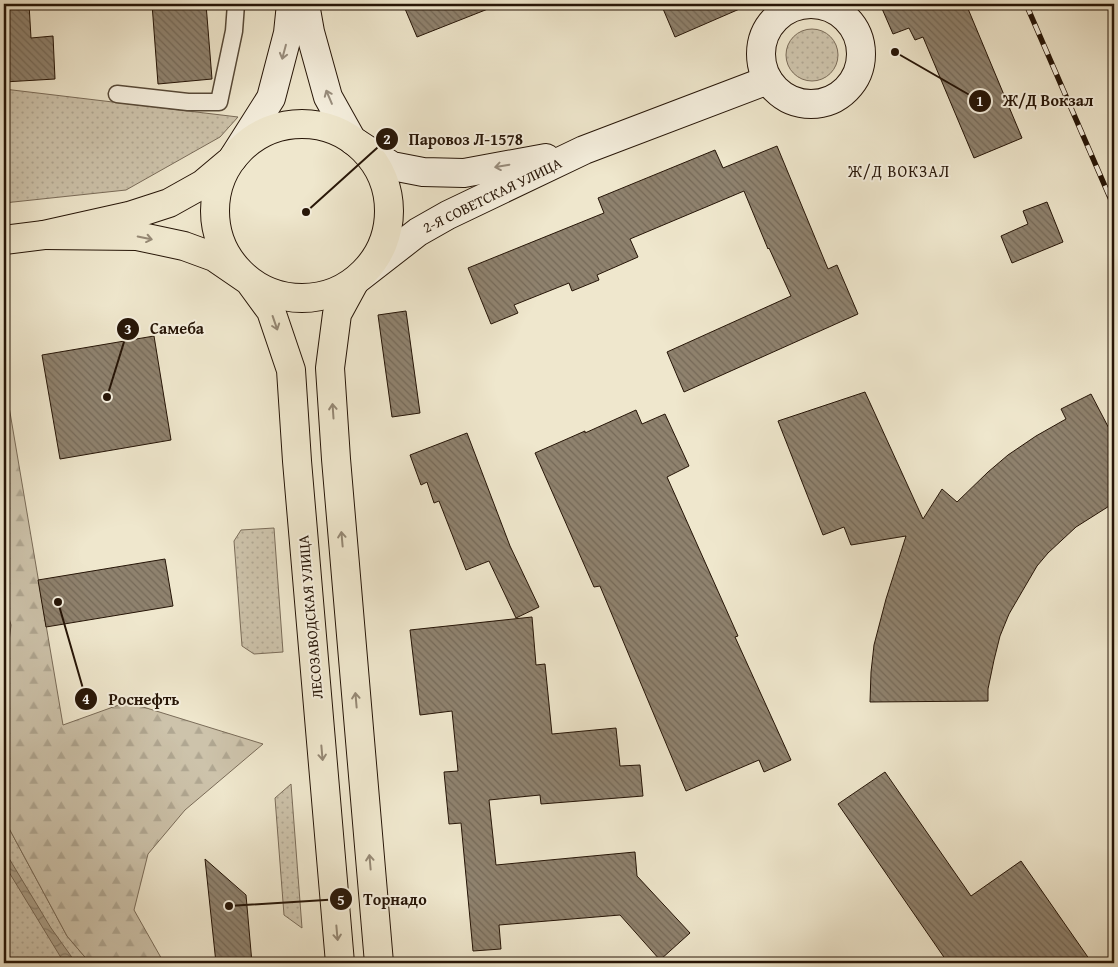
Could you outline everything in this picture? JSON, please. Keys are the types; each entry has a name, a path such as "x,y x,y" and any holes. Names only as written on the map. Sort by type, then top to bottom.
{"main road":[{"path":"4,240 44,235 129,216 169,203 203,184 252,140 273,129 294,124 322,127 338,132 352,140 374,161 382,176 390,205 390,218 384,241 370,268 355,281 330,294 303,299 274,294 249,281 214,257 174,244 137,236 44,235"},
{"path":"233,158 222,176 216,199 215,222 218,238 226,255 249,281"},
{"name":"ЛЕСОЗАВОДСКАЯ УЛИЦА","path":"249,281 271,311 291,370 340,963"},
{"path":"355,281 337,314 330,368 378,963"}],"street":[{"path":"233,158 271,98 288,33 291,4"},
{"path":"305,4 310,32 328,97 352,140"},
{"path":"804,4 836,10 850,22 858,34 862,49 861,65 855,80 845,93 831,101 815,105 800,103 781,95 768,80 763,70 760,52 765,35 775,19 790,9 804,4"},
{"name":"2-Я СОВЕТСКАЯ УЛИЦА","path":"355,281 418,232 448,216 584,150 768,80"},
{"name":"2-Я СОВЕТСКАЯ УЛИЦА","path":"352,140 392,166 423,172 464,173 584,150"}],"lane":[{"path":"117,94 188,102 219,102 234,31 236,4"}],"green space":[{"path":"807,29 817,29 831,36 838,50 838,60 831,74 817,81 807,81 797,77 790,70 786,60 786,50 790,40 797,33"},
{"path":"4,89 238,117 220,137 126,190 4,203"},
{"path":"4,377 63,725 127,702 263,744 185,810 148,854 134,910 164,963 90,963 67,936 4,819"},
{"path":"274,528 283,652 254,654 242,646 234,541 241,530"},
{"path":"291,784 302,928 284,915 275,798"},
{"path":"4,819 67,936 90,963 67,963 63,961 62,963 4,963"}],"water":[{"path":"4,600 11,625 6,668 4,671"},
{"path":"4,850 51,928 76,963 62,963 63,961 4,864"}],"building":[{"path":"4,4 29,4 31,38 53,36 55,79 4,82"},
{"path":"152,4 206,4 212,79 158,84"},
{"path":"403,4 497,4 498,5 417,37"},
{"path":"661,4 751,4 675,37"},
{"path":"880,4 966,4 1022,138 974,158 923,37 915,40 909,28 893,34"},
{"path":"777,146 828,269 837,265 858,314 684,392 667,352 791,296 768,249 744,191 630,239 638,257 597,275 599,280 572,291 569,283 514,305 518,313 491,324 468,268 604,213 598,198 715,150 723,168"},
{"path":"1047,202 1063,242 1012,263 1001,236 1028,224 1023,211"},
{"path":"406,311 420,413 392,417 378,315"},
{"path":"154,336 171,440 60,459 42,355"},
{"path":"865,392 923,519 942,489 957,502 1008,455 1066,419 1061,409 1091,394 1114,438 1114,503 1076,527 1037,566 1009,614 1000,636 988,689 988,701 870,702 874,645 906,536 851,545 844,527 823,535 778,421"},
{"path":"636,410 642,424 665,414 689,466 667,477 738,636 735,637 791,760 764,772 759,760 686,791 600,586 594,587 535,453"},
{"path":"467,433 510,546 539,607 516,618 489,561 466,570 439,501 434,503 427,482 421,485 410,455"},
{"path":"165,559 173,606 46,627 38,580"},
{"path":"532,617 536,665 545,664 552,734 616,728 620,766 640,765 643,796 541,804 540,795 489,800 496,865 635,852 637,876 690,933 660,960 620,915 499,925 501,949 473,951 461,823 449,824 444,772 458,771 452,711 420,715 410,630"},
{"path":"885,772 971,896 1021,861 1092,963 948,963 838,804"},
{"path":"205,859 246,895 252,963 216,963"}],"railway":[{"path":"1026,4 1114,207"}],"place":[{"name":"Ж/Д Вокзал","path":"895,52"},
{"name":"Паровоз Л-1578","path":"306,212"},
{"name":"Самеба","path":"107,397"},
{"name":"Роснефть","path":"58,602"},
{"name":"Торнадо","path":"229,906"}],"district":[{"name":"Ж/Д ВОКЗАЛ","path":"899,171"}]}
